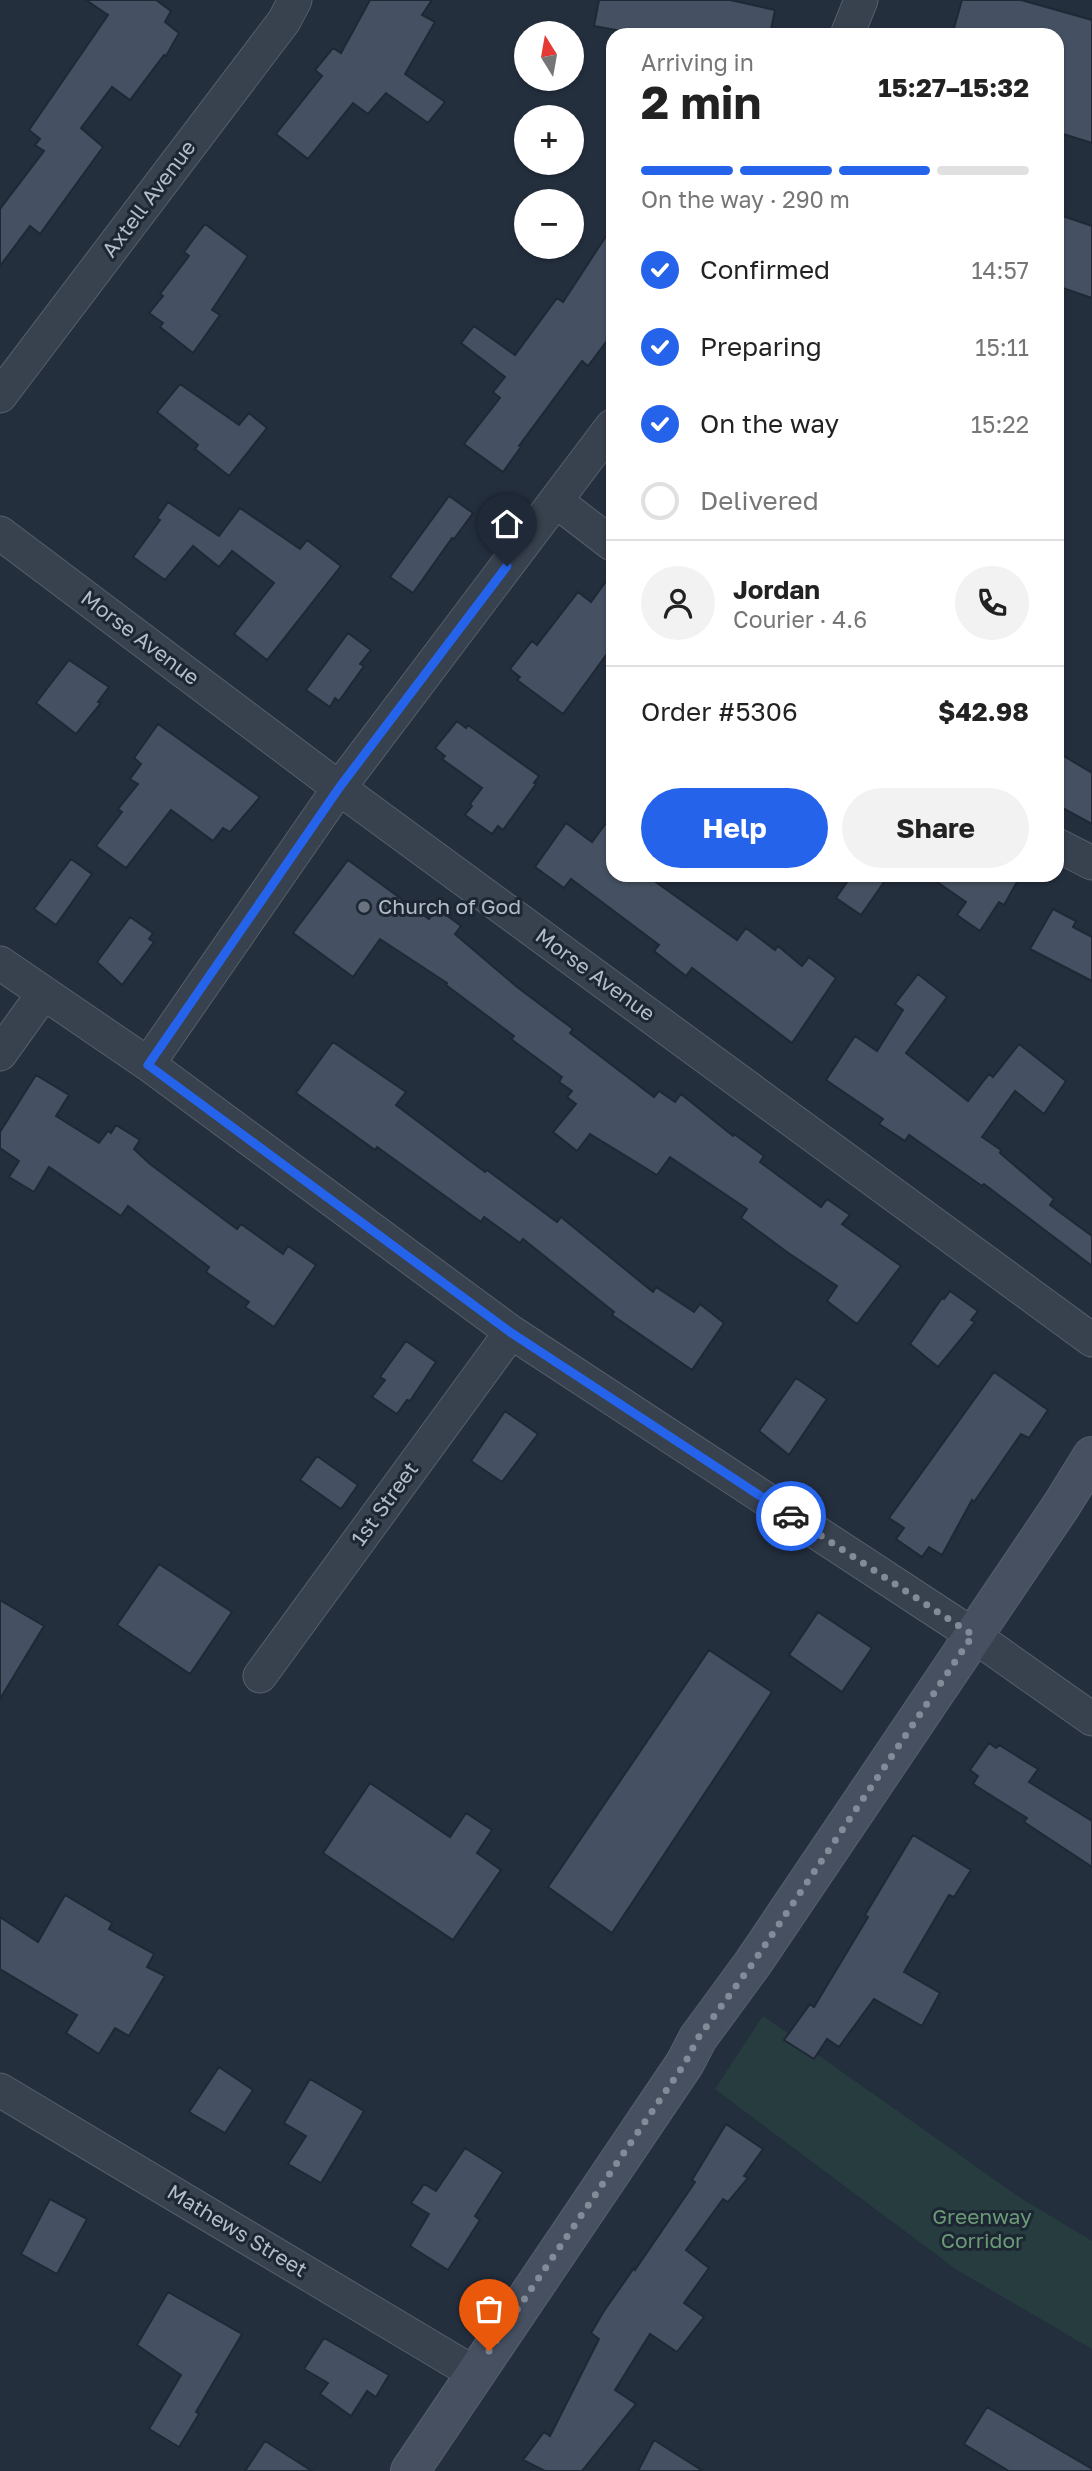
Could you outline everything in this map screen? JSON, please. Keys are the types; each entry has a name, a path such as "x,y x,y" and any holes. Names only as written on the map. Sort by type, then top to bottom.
{"street":[{"name":"Axtell Avenue","path":"0,396 284,21 295,0"},
{"path":"851,28 861,0"},
{"path":"148,1065 339,788 606,434"},
{"path":"556,501 606,539"},
{"name":"Morse Avenue","path":"0,533 339,788 1092,1339"},
{"path":"1064,849 1092,863"},
{"path":"0,963 148,1065 510,1332 973,1635 1092,1718"},
{"path":"0,1054 44,994"},
{"name":"1st Street","path":"260,1676 510,1332"},
{"path":"410,2471 678,2074 698,2038 753,1963 1092,1456"},
{"name":"Mathews Street","path":"0,2090 474,2373"}],"green space":[{"name":"Greenway Corridor","path":"763,2016 1019,2197 1092,2241 1092,2349 957,2270 715,2089"}],"building":[{"path":"86,0 156,0 171,11 165,22 179,33 166,56 164,55 130,100 112,87 81,128 103,147 40,234 30,226 0,266 0,209 44,151 35,145 40,139 29,130 108,15"},
{"path":"370,0 432,0 422,15 435,22 405,74 445,102 428,123 386,93 368,114 353,103 308,159 276,134 322,76 315,70 333,48 341,53"},
{"path":"599,0 730,0 775,10 771,28 594,26"},
{"path":"962,0 1021,0 1092,20 1092,143 1064,134 1064,28 954,28"},
{"path":"1064,216 1092,226 1092,298 1064,288"},
{"path":"205,224 248,256 212,310 220,315 193,353 160,327 163,323 149,313 189,256 184,252"},
{"path":"606,236 606,342 588,366 582,361 503,472 464,444 500,398 493,392 505,377 461,343 474,326 515,355 557,298 563,302"},
{"path":"180,384 239,425 249,413 267,428 229,476 195,449 198,445 157,412"},
{"path":"449,496 473,513 413,593 390,577"},
{"path":"168,502 219,536 240,508 300,549 307,540 341,566 267,660 234,634 274,583 232,551 219,567 193,546 165,580 133,557 160,520 157,518"},
{"path":"606,581 606,655 563,714 517,680 520,677 510,669 532,641 537,645 578,592 591,602"},
{"path":"348,633 371,650 360,664 364,666 339,701 335,698 330,707 306,690"},
{"path":"69,660 109,687 98,702 101,703 76,734 36,703"},
{"path":"457,721 466,728 468,725 539,776 503,830 498,826 492,834 465,815 482,788 442,759 445,756 435,748"},
{"path":"158,724 260,797 230,832 223,828 213,841 171,810 126,868 96,846 122,812 118,809 138,784 130,779 141,764 134,758"},
{"path":"1064,756 1092,773 1092,824 1064,809"},
{"path":"566,823 592,842 606,823 606,882 656,882 737,940 746,928 775,950 778,946 802,966 809,957 836,978 792,1043 692,968 686,976 654,951 659,945 571,879 564,888 535,867"},
{"path":"71,859 92,874 56,925 34,909"},
{"path":"348,860 429,919 437,908 461,926 455,934 517,987 573,1029 570,1033 654,1097 659,1091 675,1102 681,1094 733,1136 734,1134 764,1156 760,1162 821,1207 827,1199 850,1215 842,1224 901,1266 857,1324 827,1301 837,1286 741,1218 747,1209 670,1157 657,1175 590,1134 577,1151 553,1132 576,1104 567,1097 572,1091 559,1082 562,1077 511,1039 514,1036 446,985 447,983 380,939 353,977 293,933"},
{"path":"847,882 884,882 861,915 836,898"},
{"path":"937,882 1017,882 1004,905 999,902 980,931 957,915 966,902"},
{"path":"1053,909 1076,921 1073,927 1092,937 1092,981 1030,949"},
{"path":"130,917 153,933 149,939 154,942 122,985 97,962"},
{"path":"918,974 947,997 906,1053 968,1101 989,1074 993,1077 1019,1044 1066,1081 1044,1114 1015,1091 982,1137 1001,1150 1000,1153 1054,1199 1050,1205 1092,1236 1092,1266 984,1184 982,1186 909,1135 905,1141 879,1124 883,1119 826,1080 855,1036 877,1051 903,1010 895,1004"},
{"path":"333,1042 406,1092 396,1105 485,1172 487,1170 557,1222 561,1217 653,1292 656,1287 694,1312 700,1304 724,1323 692,1370 612,1315 614,1312 523,1239 520,1243 484,1217 481,1222 296,1093"},
{"path":"36,1075 69,1095 56,1116 99,1143 116,1125 140,1140 134,1149 150,1164 237,1229 241,1224 283,1254 288,1246 316,1265 274,1327 245,1307 249,1302 206,1272 209,1267 128,1206 121,1216 49,1167 34,1192 9,1177 19,1161 0,1148 0,1132"},
{"path":"950,1291 978,1311 971,1320 975,1322 938,1367 910,1344 942,1298"},
{"path":"406,1341 436,1362 410,1401 407,1400 397,1414 372,1397 385,1380 380,1377"},
{"path":"994,1372 1048,1410 1029,1438 1021,1434 974,1502 972,1500 942,1555 929,1547 922,1557 896,1539 904,1528 889,1518"},
{"path":"796,1378 827,1399 789,1455 759,1431"},
{"path":"505,1411 538,1434 502,1482 471,1461"},
{"path":"317,1456 358,1485 341,1509 300,1480"},
{"path":"159,1564 232,1612 190,1674 117,1625"},
{"path":"0,1600 44,1626 0,1699"},
{"path":"818,1612 872,1648 842,1692 789,1655"},
{"path":"709,1650 772,1692 612,1933 548,1887"},
{"path":"989,1743 996,1748 999,1745 1038,1769 1029,1782 1092,1821 1092,1867 1024,1822 1027,1818 973,1784 978,1776 970,1770"},
{"path":"370,1783 450,1837 466,1813 492,1830 477,1853 501,1870 453,1940 323,1853"},
{"path":"913,1835 971,1870 954,1897 949,1895 904,1972 940,1993 922,2026 874,1999 839,2047 827,2039 814,2059 784,2040 810,2004 814,2007"},
{"path":"65,1895 112,1923 109,1929 154,1954 147,1967 165,1976 129,2036 115,2028 99,2054 66,2033 77,2015 0,1969 0,1917 38,1942"},
{"path":"219,2067 253,2090 225,2133 189,2112"},
{"path":"310,2079 364,2111 321,2183 288,2164 306,2136 284,2123"},
{"path":"726,2124 763,2149 744,2176 748,2178 728,2202 723,2199 686,2250 709,2268 684,2303 704,2317 677,2352 650,2334 615,2390 636,2404 582,2471 545,2471 523,2460 544,2432 550,2436 599,2339 591,2333 695,2182 692,2180"},
{"path":"465,2148 503,2172 475,2216 480,2220 448,2270 410,2246 429,2214 411,2203 424,2184 436,2191"},
{"path":"50,2199 87,2219 57,2274 21,2254"},
{"path":"168,2292 242,2334 196,2412 199,2414 179,2447 149,2429 181,2375 137,2345"},
{"path":"324,2338 389,2375 376,2397 367,2391 351,2416 320,2394 328,2383 304,2369"},
{"path":"987,2407 1092,2471 1009,2471 964,2444"},
{"path":"654,2440 703,2471 638,2471"},
{"path":"265,2441 312,2471 245,2471"}],"way so far":[{"path":"489,2351 685,2063 698,2038 753,1963 973,1635 791,1516"}],"place":[{"name":"Church of God","path":"364,907"}],"route":[{"path":"507,566 339,788 148,1065 510,1332 791,1516"}]}
